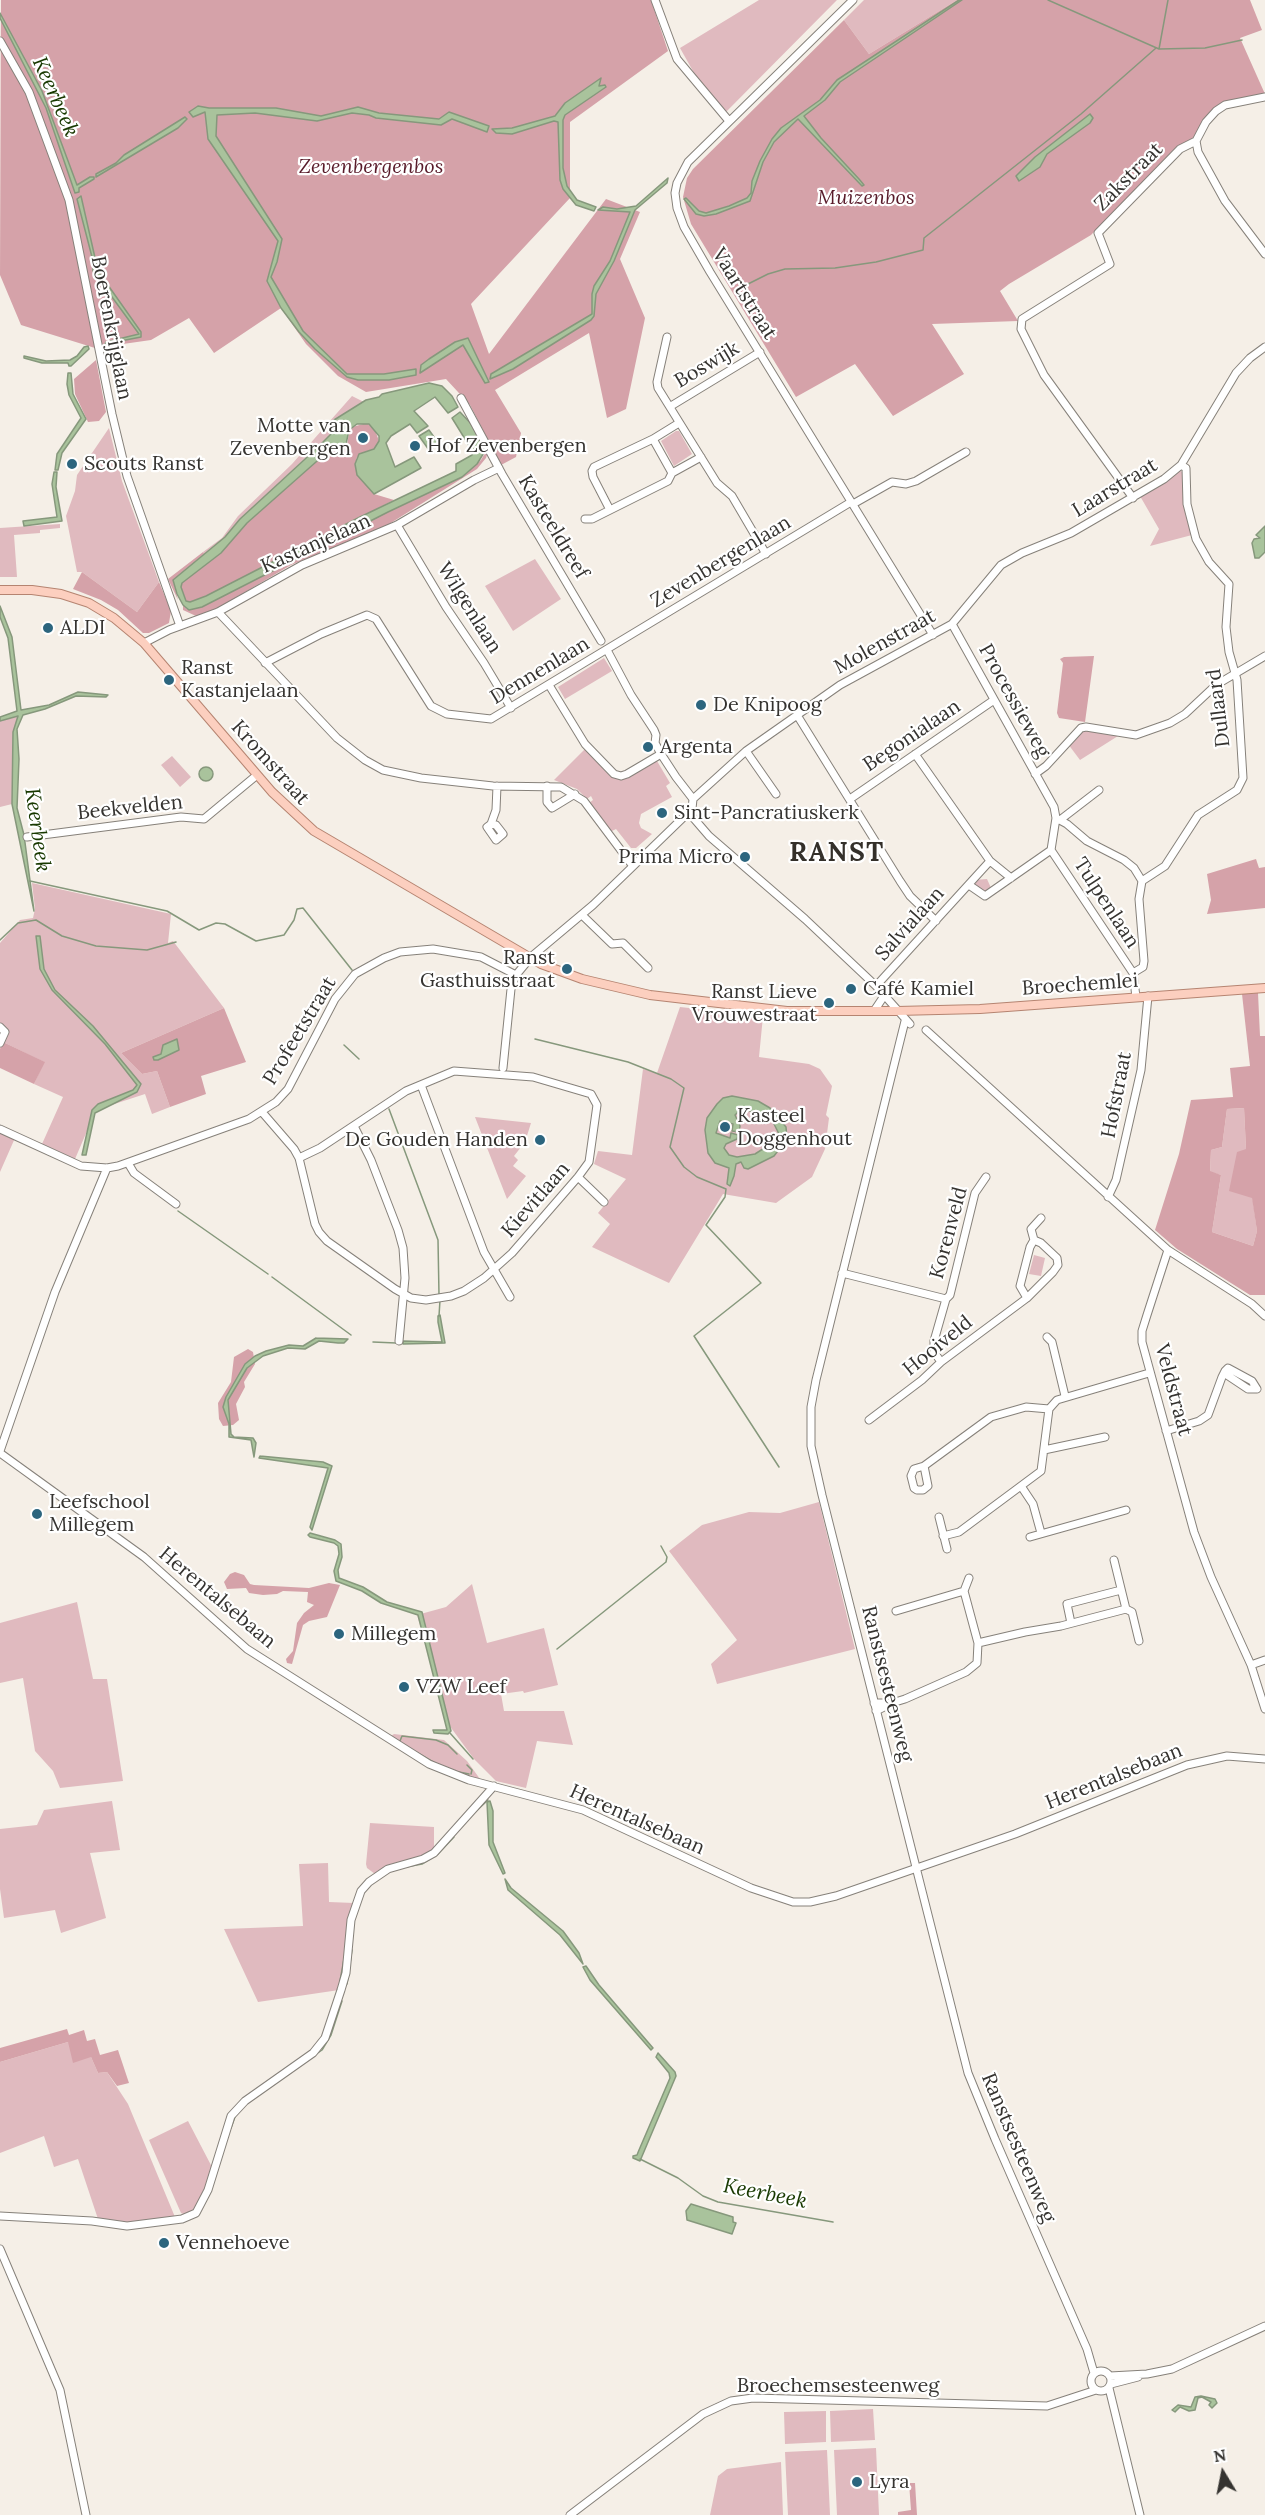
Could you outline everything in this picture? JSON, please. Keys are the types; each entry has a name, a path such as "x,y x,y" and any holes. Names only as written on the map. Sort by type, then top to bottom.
{"main road":[{"name":"Kromstraat","path":"0,590 46,591 74,598 114,618 144,644 286,807 328,842 541,964 582,979 650,996 788,1011 874,1011"},
{"name":"Broechemlei","path":"874,1011 980,1009 1265,987"}],"street":[{"path":"655,0 677,59 729,121"},
{"name":"Vaartstraat","path":"853,0 729,121 681,172 675,193 677,208 684,227 933,635"},
{"name":"Boerenkrijglaan","path":"0,41 29,92 69,200 111,414 127,476 180,626"},
{"name":"Zakstraat","path":"1133,498 1044,375 1025,340 1022,319 1110,264 1098,233 1180,149 1196,141 1206,122 1221,107 1265,97"},
{"path":"1196,141 1198,152 1225,201 1265,254"},
{"name":"Boswijk","path":"667,337 657,382 658,388 717,483 732,496 766,554"},
{"name":"Laarstraat","path":"952,624 1002,565 1023,552 1071,533 1164,479 1181,465 1236,373 1265,347"},
{"name":"Boswijk","path":"671,406 760,352"},
{"name":"Kasteeldreef","path":"461,398 499,468 601,640"},
{"path":"610,510 594,477 592,471 594,467 653,439 679,423"},
{"path":"653,439 672,473"},
{"name":"Zevenbergenlaan","path":"607,650 852,503 892,482 906,484 916,481 966,452"},
{"path":"585,519 592,519 668,481 672,473 701,457"},
{"name":"Dullaard","path":"1142,881 1165,866 1198,815 1237,790 1242,782 1237,680 1226,627 1229,584 1209,562 1196,539 1186,504 1186,468 1181,465"},
{"name":"Kastanjelaan","path":"144,644 180,626 218,612 302,564 398,525 464,485 499,468"},
{"name":"Wilgenlaan","path":"398,525 446,607 511,708"},
{"path":"218,612 350,749 383,770 421,778 497,786 561,787 584,801 632,865"},
{"name":"Dennenlaan","path":"265,663 321,634 367,615 376,619 431,706 447,714 485,719 496,717 607,650"},
{"name":"Molenstraat","path":"693,799 746,751 797,715 840,686 952,624"},
{"name":"Processieweg","path":"952,624 1047,794 1058,819"},
{"path":"502,1071 511,989 516,975 531,957 582,915 630,871 632,865 690,814 693,799 661,754 654,730 631,695 607,650"},
{"path":"1035,774 1046,766 1081,728 1136,735 1170,723 1185,714 1216,685 1265,656"},
{"path":"549,685 585,744 614,774 621,776 627,774 661,754"},
{"name":"Begonialaan","path":"849,799 994,700"},
{"path":"797,715 910,896 936,921"},
{"path":"746,751 776,794"},
{"path":"915,754 990,861 1011,878"},
{"name":"Beekvelden","path":"27,837 181,816 204,819 257,775"},
{"path":"491,824 496,810 497,786"},
{"path":"547,786 547,802 552,808 575,794"},
{"path":"969,885 985,896 1051,850 1058,819 1099,790"},
{"name":"Ranstsesteenweg","path":"690,814 709,836 805,919 876,986 907,1023 813,1395 811,1446 968,2073 994,2139 1087,2349 1094,2373"},
{"path":"1058,819 1087,841 1124,860 1134,868 1142,881 1139,898 1144,961 1143,967 1133,973 1136,997"},
{"name":"Tulpenlaan","path":"1051,850 1133,973"},
{"name":"Salvialaan","path":"876,986 990,861"},
{"path":"582,915 612,944 623,944 648,968"},
{"name":"Profeetstraat","path":"0,1129 81,1166 106,1168 128,1163 249,1119 262,1112 288,1089 335,999 355,974 400,952 433,949 481,957 516,975"},
{"path":"874,1011 884,996"},
{"name":"Hofstraat","path":"1108,1197 1116,1180 1141,1070 1148,996"},
{"path":"0,1027 4,1032 0,1043"},
{"path":"926,1030 1168,1250 1252,1304 1265,1316"},
{"name":"Kievitlaan","path":"299,1158 320,1148 406,1091 454,1071 502,1071 533,1077 591,1094 597,1105 593,1146 589,1161 578,1177 512,1253 494,1270 456,1294 426,1300 404,1295"},
{"path":"421,1085 484,1252 510,1297"},
{"path":"262,1112 299,1158 319,1232 351,1259 404,1295"},
{"path":"354,1126 371,1160 398,1230 404,1259 404,1295 399,1341"},
{"path":"128,1163 134,1173 176,1204"},
{"path":"0,1452 56,1292 106,1168"},
{"path":"578,1177 604,1202"},
{"name":"Korenveld","path":"941,1362 933,1348 946,1299 950,1295 975,1193 986,1177"},
{"path":"1027,1298 1020,1286 1034,1240 1031,1229 1041,1218"},
{"name":"Hooiveld","path":"869,1420 922,1380 941,1362 1027,1298 1058,1265 1057,1258 1041,1243 1034,1240"},
{"name":"Veldstraat","path":"1168,1250 1142,1331 1149,1374 1202,1554 1251,1665 1265,1709"},
{"name":"Korenveld","path":"842,1273 946,1299"},
{"path":"1047,1337 1052,1342 1065,1396"},
{"path":"1166,1431 1199,1421 1208,1414 1224,1373"},
{"path":"943,1536 959,1532 1041,1471 1049,1409 1057,1400 1149,1374"},
{"path":"924,1466 991,1417 1026,1407 1049,1409"},
{"path":"1044,1450 1105,1437"},
{"name":"Herentalsebaan","path":"0,1452 144,1557 247,1649 429,1764 452,1775 583,1810 751,1888 793,1902 810,1902 836,1896 1015,1834 1186,1765 1227,1755 1265,1759"},
{"path":"1021,1486 1033,1504 1041,1533"},
{"path":"1030,1537 1126,1510"},
{"path":"939,1517 947,1549"},
{"path":"1114,1560 1126,1609"},
{"path":"875,1707 905,1699 973,1668 977,1663 978,1643 964,1591 969,1578"},
{"path":"1071,1623 1068,1604 1121,1590"},
{"path":"896,1611 964,1591"},
{"path":"978,1643 1126,1609 1132,1612 1139,1641"},
{"path":"1251,1665 1265,1660"},
{"path":"0,2216 92,2221 128,2226 192,2216 201,2207 208,2190 231,2115 245,2101 314,2053 325,2038 346,1973 353,1909 361,1891 369,1882 388,1869 434,1853 494,1786"},
{"path":"0,2249 60,2390 86,2515"},
{"name":"Broechemsesteenweg","path":"570,2515 703,2414 731,2401 753,2398 1047,2406 1106,2386 1172,2369 1265,2326"},
{"name":"Ranstsesteenweg","path":"1087,2349 1103,2371 1106,2386"},
{"path":"1103,2371 1094,2373 1091,2383 1106,2386 1116,2413 1140,2515"},
{"name":"Broechemsesteenweg","path":"1068,2398 1091,2383"}],"shaded area":[{"path":"759,0 837,0 726,112 698,80 680,48"},
{"path":"864,0 957,0 869,54 844,20"},
{"path":"962,0 840,82 825,100 804,116 864,185 862,186 798,119 774,142 763,162 750,201 716,214 704,216 696,214 684,199 686,198 699,211 706,213 747,198 751,193 752,181 760,161 781,128 820,100 837,80"},
{"path":"0,13 42,91 77,185 94,177 79,188 79,192 75,193 46,108 0,18"},
{"path":"601,78 599,86 605,85 606,87 565,115 563,120 563,168 567,186 577,200 596,207 594,211 576,205 563,189 560,180 558,122 554,121 512,134 496,133 492,129 512,128 555,116 565,103"},
{"path":"198,106 276,108 321,116 358,107 379,113 439,119 449,112 489,126 487,132 452,119 441,125 352,113 317,121 255,113 217,115 216,136 282,239 271,277 303,331 347,374 384,374 416,369 416,375 389,380 358,380 347,377 299,332 281,308 267,281 278,241 208,139 205,112 193,117 189,112"},
{"path":"1090,114 1093,118 1090,123 1047,154 1040,167 1019,181 1016,176 1035,157"},
{"path":"185,117 187,119 178,128 96,177 96,174 116,163 124,155"},
{"path":"668,178 667,183 635,210 614,261 596,294 594,316 591,320 513,369 490,379 491,374 592,314 594,286 610,261 630,212 598,210 603,207 617,209 636,206"},
{"path":"81,196 98,271 141,332 141,337 105,344 139,334 93,271 92,257 77,199"},
{"path":"468,338 489,382 485,383 463,345 420,373 421,365 429,359 455,342"},
{"path":"88,346 89,349 71,366 68,363 42,363 24,358 24,356 46,361 70,360"},
{"path":"68,373 71,373 73,394 86,419 62,453 58,470 55,470 57,454 81,418 69,395"},
{"path":"429,383 442,386 452,396 458,407 448,413 435,397 414,411 428,426 417,433 410,424 391,436 386,443 395,467 414,457 421,468 374,494 357,475 355,464 359,454 374,449 379,436 369,424 357,424 349,430 345,449 331,450 325,454 247,523 221,553 182,583 181,587 186,601 190,602 206,596 456,471 456,464 472,455 473,452 452,418 460,412 476,429 485,451 477,464 462,477 202,607 189,610 183,605 173,580 225,537 240,519 317,448 333,432 334,420 366,400"},
{"path":"352,396 364,402 338,419 330,435 205,555 203,552 222,538 238,516 292,464"},
{"path":"109,428 122,481 159,582 137,612 82,572 77,572 66,516 75,491 77,475"},
{"path":"429,430 439,444 429,450 419,436"},
{"path":"679,431 692,454 674,466 661,441"},
{"path":"1179,470 1184,473 1183,495 1186,517 1192,535 1150,546 1159,529 1140,496"},
{"path":"54,472 57,472 56,487 62,521 24,526 23,521 57,517 52,484"},
{"path":"60,524 60,528 40,530 40,533 14,535 17,577 0,577 0,528"},
{"path":"1265,526 1265,552 1259,558 1255,558 1252,543 1254,539 1260,538 1256,535"},
{"path":"535,559 561,599 513,631 485,586"},
{"path":"0,606 12,637 21,710 49,705 78,692 108,695 106,697 76,696 23,715 17,729 19,759 17,808 24,835 34,911 12,804 13,732 18,716 0,721 0,717 17,711 8,638 0,617"},
{"path":"604,658 612,671 565,699 558,687"},
{"path":"18,716 13,732 12,804 0,807 0,721"},
{"path":"1087,729 1118,736 1080,760 1068,744 1081,730"},
{"path":"585,749 610,776 619,779 628,778 657,761 670,783 666,786 672,797 641,814 639,823 641,828 652,834 636,848 631,848 616,829 610,832 589,803 593,800 591,796 587,799 577,789 554,780"},
{"path":"172,756 191,777 180,787 161,765"},
{"path":"206,767 211,769 213,774 211,779 206,781 201,779 199,774 201,769"},
{"path":"987,879 991,888 982,893 974,885 974,880"},
{"path":"32,883 171,914 168,943 173,941 224,1008 121,1053 142,1074 157,1071 170,1107 152,1114 145,1094 96,1110 75,1159 42,1144 63,1097 34,1084 44,1062 3,1042 9,1030 0,1026 0,943 20,920 33,918 35,909"},
{"path":"36,936 40,936 44,969 55,990 93,1026 141,1084 137,1092 95,1113 86,1155 82,1155 92,1110 98,1104 133,1090 137,1085 105,1044 52,990 40,969"},
{"path":"680,1007 763,1016 759,1057 809,1064 820,1069 832,1086 826,1115 829,1118 825,1149 812,1177 776,1203 723,1194 669,1283 592,1247 610,1224 598,1213 626,1179 594,1164 598,1151 632,1155 643,1069 657,1073"},
{"path":"177,1039 179,1050 154,1060 153,1057 161,1054 163,1045"},
{"path":"732,1096 758,1101 770,1108 786,1127 787,1139 774,1156 748,1169 744,1168 741,1162 736,1164 730,1186 727,1184 729,1168 715,1163 708,1153 705,1130 707,1118 723,1098","holes":["744,1109 771,1118 779,1134 776,1144 772,1143 755,1154 737,1157 729,1155 724,1148 726,1144 737,1139 738,1135 731,1133 730,1138 716,1133 720,1121 733,1124 732,1131 739,1132 740,1126 735,1115 740,1110"]},
{"path":"1244,1108 1246,1149 1257,1231 1253,1246 1212,1232 1221,1175 1210,1172 1211,1150 1222,1147 1227,1109"},
{"path":"475,1117 531,1123 525,1142 514,1156 518,1160 513,1166 526,1176 507,1199"},
{"path":"0,1131 15,1138 0,1172"},
{"path":"1034,1255 1045,1258 1041,1276 1029,1274"},
{"path":"440,1315 445,1343 403,1344 403,1341 442,1342 438,1322"},
{"path":"316,1338 348,1339 344,1343 319,1341 305,1349 288,1348 263,1356 247,1368 228,1400 231,1434 234,1437 253,1438 256,1443 254,1457 251,1440 229,1437 229,1424 223,1407 226,1397 245,1364 255,1356 289,1345 303,1346"},
{"path":"260,1456 323,1462 332,1466 312,1530 310,1527 328,1468 259,1458"},
{"path":"819,1502 855,1649 717,1684 711,1664 737,1640 669,1551 702,1525 749,1512 780,1513"},
{"path":"310,1533 341,1544 339,1578 363,1587 387,1602 422,1612 451,1731 448,1734 434,1733 433,1730 447,1730 418,1615 381,1603 362,1591 336,1581 334,1571 339,1554 338,1546 310,1537 308,1535"},
{"path":"472,1584 487,1643 544,1628 558,1685 524,1693 523,1691 501,1694 504,1711 564,1711 573,1745 537,1741 526,1788 496,1781 474,1759 449,1725 417,1615 446,1607"},
{"path":"77,1602 93,1679 107,1679 123,1781 60,1788 53,1771 35,1751 23,1678 0,1683 0,1623"},
{"path":"394,1734 444,1740 467,1761 480,1779 464,1776 434,1764 391,1736"},
{"path":"112,1801 120,1850 90,1853 106,1918 61,1933 55,1910 4,1918 0,1889 0,1829 37,1825 44,1810"},
{"path":"490,1801 493,1811 493,1842 505,1873 503,1874 489,1845 487,1802"},
{"path":"370,1823 434,1827 434,1850 420,1857 391,1864 375,1874 367,1868 366,1864"},
{"path":"328,1863 329,1902 354,1903 339,1990 258,2002 224,1929 303,1926 299,1864"},
{"path":"505,1879 511,1888 563,1931 579,1953 583,1964 560,1935 508,1890"},
{"path":"586,1966 599,1985 653,2048 651,2050 590,1980 583,1967"},
{"path":"68,2042 91,2057 98,2073 107,2072 128,2104 175,2217 133,2224 98,2219 78,2159 54,2167 44,2136 0,2153 0,2062"},
{"path":"658,2053 676,2076 640,2161 633,2156 637,2155 670,2078 669,2073 656,2057"},
{"path":"188,2121 213,2169 204,2194 193,2212 186,2215 181,2213 149,2140"},
{"path":"691,2204 733,2217 733,2222 736,2223 732,2234 687,2220 686,2211"},
{"path":"1201,2396 1215,2399 1217,2403 1212,2408 1209,2405 1211,2402 1202,2397 1198,2398 1195,2410 1189,2411 1180,2407 1175,2412 1172,2410 1178,2405 1191,2407 1195,2397"},
{"path":"873,2409 875,2440 831,2442 830,2411"},
{"path":"826,2411 826,2442 785,2444 784,2412"},
{"name":"Lyra","path":"876,2448 879,2515 837,2515 834,2450"},
{"name":"Lyra","path":"827,2450 830,2515 788,2515 785,2452"},
{"path":"781,2462 783,2515 710,2515 718,2476 727,2469"}],"green space":[{"name":"Zevenbergenbos","path":"1,0 651,0 668,51 570,122 570,198 471,304 489,354 606,199 640,212 620,259 645,318 626,409 607,418 589,333 495,390 521,433 516,457 501,465 470,405 446,379 366,392 338,376 306,344 281,308 214,353 189,318 151,340 95,348 21,325 0,275"},
{"name":"Muizenbos","path":"957,0 1250,0 1262,30 1240,38 1265,94 1231,101 1201,125 1194,138 1176,147 1091,235 1000,291 1018,321 932,324 964,374 893,416 855,364 796,397 691,224 683,197 687,178 693,169 844,20 869,54"},
{"path":"96,360 106,412 99,421 88,422 75,394 74,379"},
{"path":"367,423 375,430 379,441 374,449 357,457 355,464 374,494 394,500 206,596 190,602 186,601 181,587 182,583 221,553 247,523 325,454 347,446 352,427"},
{"path":"482,445 488,452 477,469 386,526 291,565 218,608 196,616 183,610 183,605 187,609 202,607 462,477 481,460 485,453"},
{"path":"203,552 205,555 173,580 178,600 168,579"},
{"path":"82,572 137,612 159,582 171,611 169,623 149,633 143,633 118,610 101,600 73,589"},
{"path":"1094,656 1085,722 1059,718 1057,713 1063,663 1060,659"},
{"path":"1256,859 1259,868 1265,867 1265,908 1207,914 1211,900 1207,874"},
{"path":"1258,993 1260,1036 1265,1036 1265,1295 1250,1295 1177,1249 1155,1230 1179,1154 1191,1100 1233,1097 1230,1068 1250,1066 1242,994","holes":["1244,1108 1246,1149 1237,1152 1229,1191 1252,1198 1257,1231 1253,1246 1212,1232 1221,1175 1210,1171 1211,1150 1222,1147 1227,1109"]},
{"path":"224,1008 246,1062 201,1076 206,1094 170,1107 157,1071 142,1074 121,1053"},
{"path":"3,1042 45,1062 34,1084 0,1068 0,1049"},
{"path":"248,1349 253,1352 255,1364 244,1382 245,1387 236,1404 239,1420 233,1425 223,1426 219,1419 218,1403 231,1382 234,1357"},
{"path":"235,1572 244,1575 250,1584 254,1585 309,1588 329,1583 340,1585 327,1617 309,1621 303,1625 292,1664 287,1663 286,1659 293,1651 297,1623 314,1605 307,1602 308,1592 283,1591 263,1595 249,1593 246,1588 227,1589 224,1582 230,1574"},
{"path":"67,2029 69,2035 84,2030 87,2041 95,2039 100,2055 118,2050 129,2083 117,2086 107,2072 98,2073 91,2057 73,2063 68,2042 0,2062 0,2048"},
{"path":"909,2483 915,2483 917,2515 898,2515 898,2512 911,2510"}],"waterway":[{"path":"1048,0 1159,49 1205,48 1242,40"},
{"path":"1159,49 1168,0"},
{"path":"742,287 768,274 785,269 835,268 876,262 923,250 924,238 1081,114 1156,48"},
{"path":"30,881 167,911 199,930 216,923 225,924 256,941 284,935 294,920 297,909 303,908 352,970"},
{"path":"0,940 18,923 36,920 62,936 96,946 147,950 176,942"},
{"path":"535,1039 628,1062 671,1079 684,1088 670,1147 684,1167 697,1177 726,1189 725,1197 706,1225 761,1283 694,1336 779,1467"},
{"path":"344,1045 359,1059"},
{"path":"389,1109 438,1240 439,1295"},
{"name":"Keerbeek","path":"178,1211 268,1274"},
{"name":"Keerbeek","path":"272,1277 351,1335"},
{"path":"439,1316 440,1300"},
{"path":"373,1342 396,1343"},
{"path":"557,1649 666,1562 667,1557 661,1546"},
{"name":"Keerbeek","path":"450,1733 473,1759"},
{"path":"400,1741 402,1736 436,1740 448,1745 457,1754"},
{"path":"416,1752 435,1763"},
{"name":"Keerbeek","path":"467,1765 472,1770 471,1774"},
{"path":"459,1772 469,1774"},
{"path":"471,1816 488,1800"},
{"path":"406,1867 422,1864 438,1854 454,1837"},
{"path":"347,1984 352,1950"},
{"path":"340,1981 344,1959"},
{"path":"245,2105 322,2050 331,2035 342,2001"},
{"path":"231,2128 235,2117"},
{"name":"Keerbeek","path":"640,2159 678,2178 703,2196 718,2202 833,2222"}],"place":[{"name":"Motte van Zevenbergen","path":"363,438"},
{"name":"Hof Zevenbergen","path":"415,446"},
{"name":"Scouts Ranst","path":"72,464"},
{"name":"ALDI","path":"48,628"},
{"name":"Ranst Kastanjelaan","path":"169,680"},
{"name":"De Knipoog","path":"701,705"},
{"name":"Argenta","path":"648,747"},
{"name":"Sint-Pancratiuskerk","path":"662,813"},
{"name":"Prima Micro","path":"745,857"},
{"name":"Ranst Gasthuisstraat","path":"567,969"},
{"name":"Café Kamiel","path":"851,989"},
{"name":"Ranst Lieve Vrouwestraat","path":"829,1003"},
{"name":"Kasteel Doggenhout","path":"725,1127"},
{"name":"De Gouden Handen","path":"540,1140"},
{"name":"Leefschool Millegem","path":"37,1514"},
{"name":"Millegem","path":"339,1634"},
{"name":"VZW Leef","path":"404,1687"},
{"name":"Vennehoeve","path":"164,2243"},
{"name":"Lyra","path":"857,2482"}],"district":[{"name":"RANST","path":"837,854"}]}
